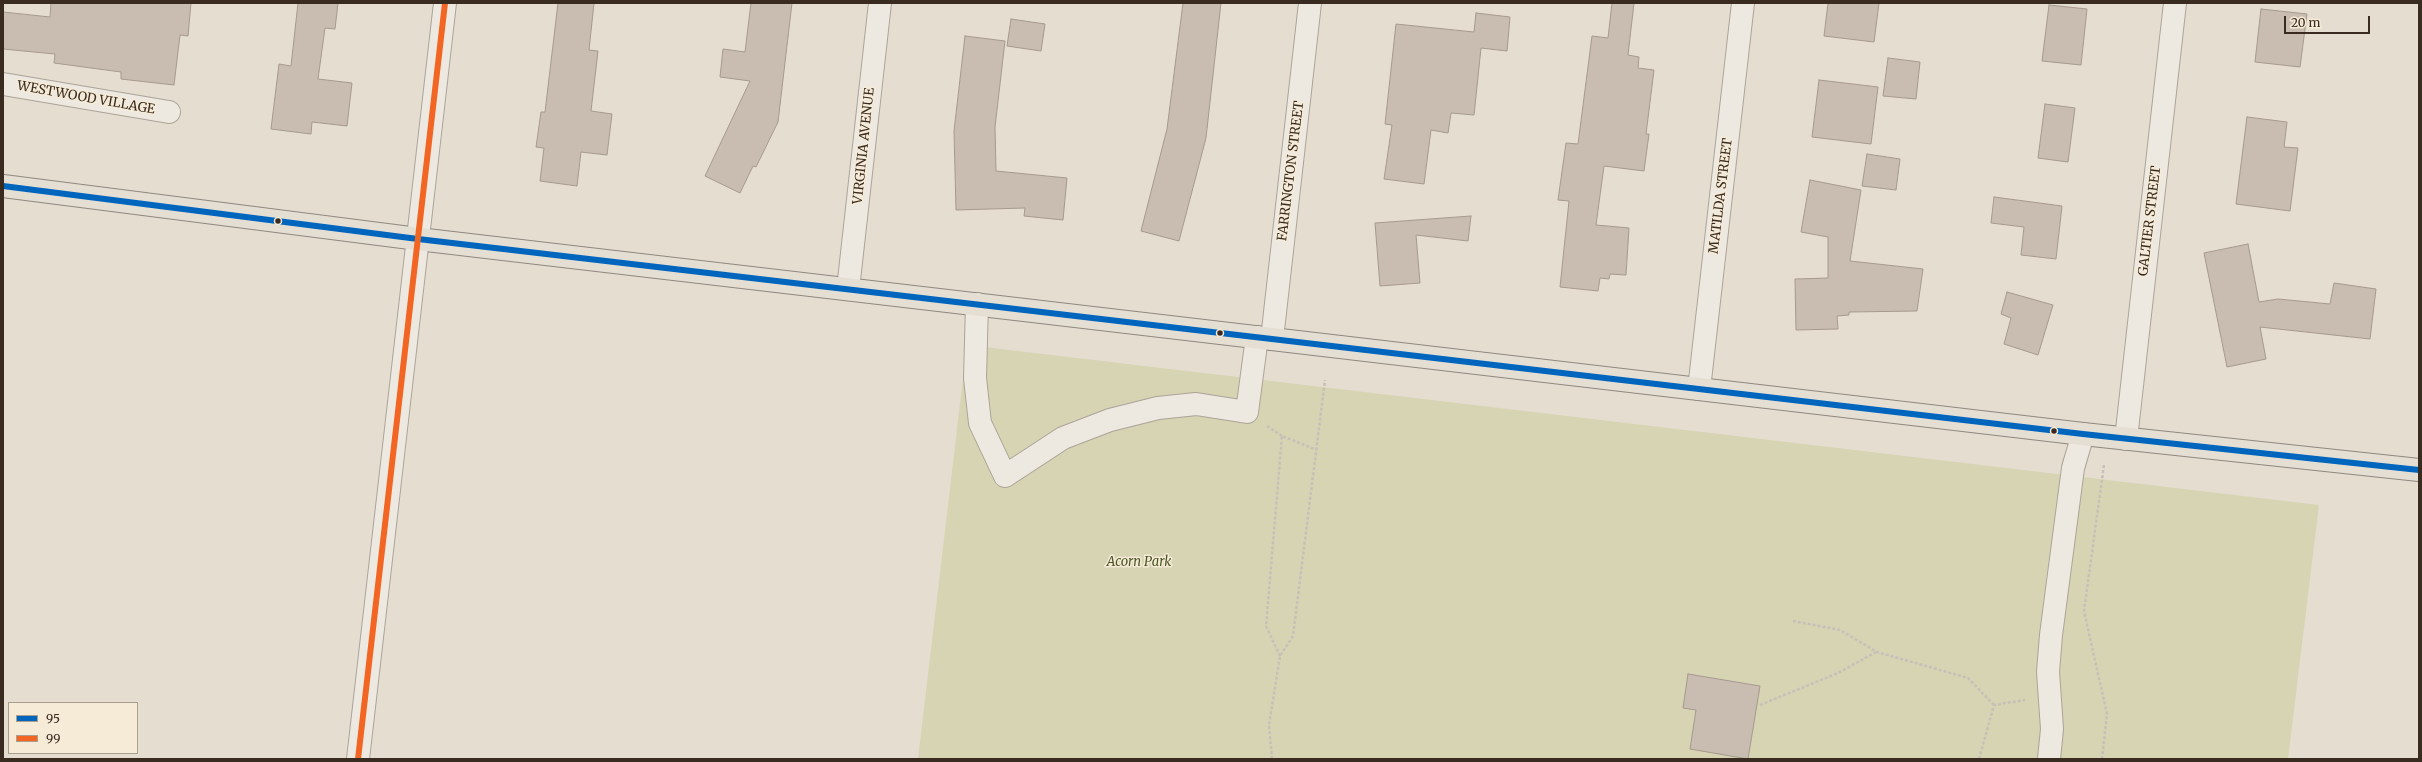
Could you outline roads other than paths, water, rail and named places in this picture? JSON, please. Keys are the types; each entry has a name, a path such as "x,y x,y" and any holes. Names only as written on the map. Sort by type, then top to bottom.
{"main road":[{"path":"3,186 418,239 2126,439 2419,470"}],"street":[{"path":"358,759 445,3"},
{"name":"VIRGINIA AVENUE","path":"848,289 880,3"},
{"name":"FARRINGTON STREET","path":"977,304 975,378 980,423 1005,476 1063,438 1110,420 1158,408 1196,404 1247,412 1265,338 1310,3"},
{"name":"MATILDA STREET","path":"1699,389 1743,3"},
{"name":"GALTIER STREET","path":"2126,439 2175,3"},
{"name":"WESTWOOD VILLAGE","path":"3,84 169,112"},
{"path":"2049,759 2052,729 2048,672 2052,628 2073,468 2083,434"}],"park label":[{"name":"Acorn Park","path":"1139,562"}]}
